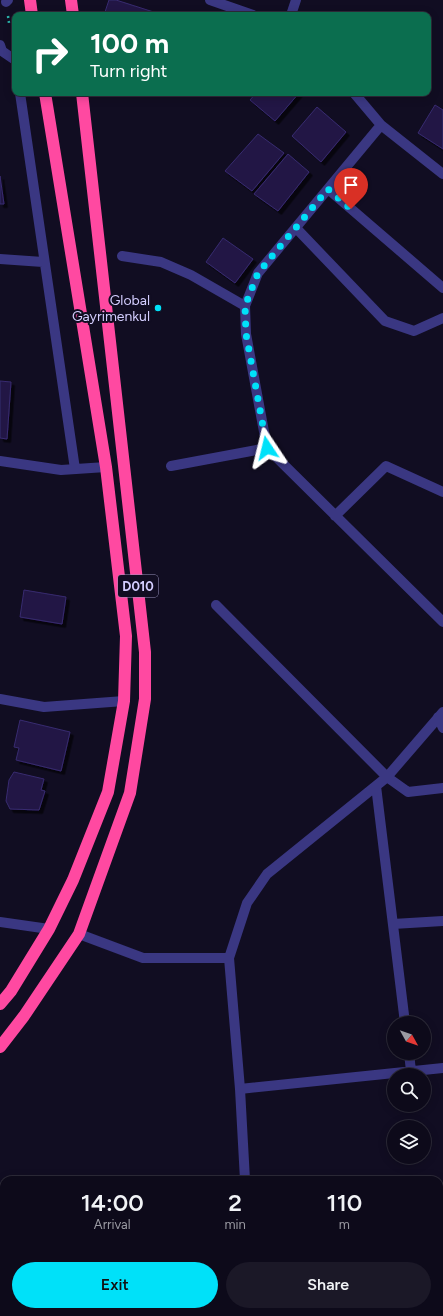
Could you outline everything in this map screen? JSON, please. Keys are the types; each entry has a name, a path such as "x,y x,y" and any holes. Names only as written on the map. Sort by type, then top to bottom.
{"highway":[{"path":"30,0 32,12"},
{"path":"71,0 73,12"},
{"name":"D010","path":"0,1004 11,991 49,929 74,880 108,792 124,701 126,636 106,467 45,96"},
{"name":"D010","path":"0,1047 24,1016 79,934 130,793 145,691 145,652 82,96"}],"street":[{"path":"210,0 244,12"},
{"path":"292,12 296,0"},
{"path":"0,45 2,51 12,58"},
{"path":"20,96 43,262 75,469"},
{"path":"357,96 381,125 443,174"},
{"path":"381,125 258,273 245,306 246,334 267,448 443,622"},
{"path":"328,189 443,288"},
{"path":"296,228 385,321 414,331 443,318"},
{"path":"122,256 161,262 191,275 245,306"},
{"path":"0,258 43,262"},
{"path":"171,466 267,448"},
{"path":"0,461 61,470 106,467"},
{"path":"335,516 386,466 443,492"},
{"path":"216,605 387,778 408,792 443,788"},
{"path":"0,698 44,707 124,701"},
{"path":"245,1176 240,1089 229,958 247,903 267,874 387,778 441,715"},
{"path":"441,715 443,728"},
{"path":"376,786 404,1016"},
{"path":"393,924 443,921"},
{"path":"0,922 49,929"},
{"path":"79,934 142,958 229,958"},
{"path":"431,1069 443,1068"},
{"path":"240,1089 387,1074"}],"building":[{"path":"109,0 116,0 154,12 105,12"},
{"path":"253,96 296,96 275,121 250,100"},
{"path":"435,105 443,110 443,149 418,133"},
{"path":"317,107 346,132 321,162 292,136"},
{"path":"258,134 284,153 252,191 225,171"},
{"path":"288,154 309,172 278,211 254,194"},
{"path":"0,176 4,204 0,204"},
{"path":"223,238 253,259 235,283 206,262"},
{"path":"0,381 11,382 7,439 0,438"},
{"path":"24,590 66,597 62,624 20,617"},
{"path":"20,720 70,732 61,771 16,760 19,748 14,747"},
{"path":"14,772 44,779 41,790 45,791 39,810 10,809 6,801 9,780"}],"place":[{"name":"Global Gayrimenkul","path":"158,308"}],"route":[{"path":"267,448 246,334 245,306 258,273 328,189 351,209"}]}
